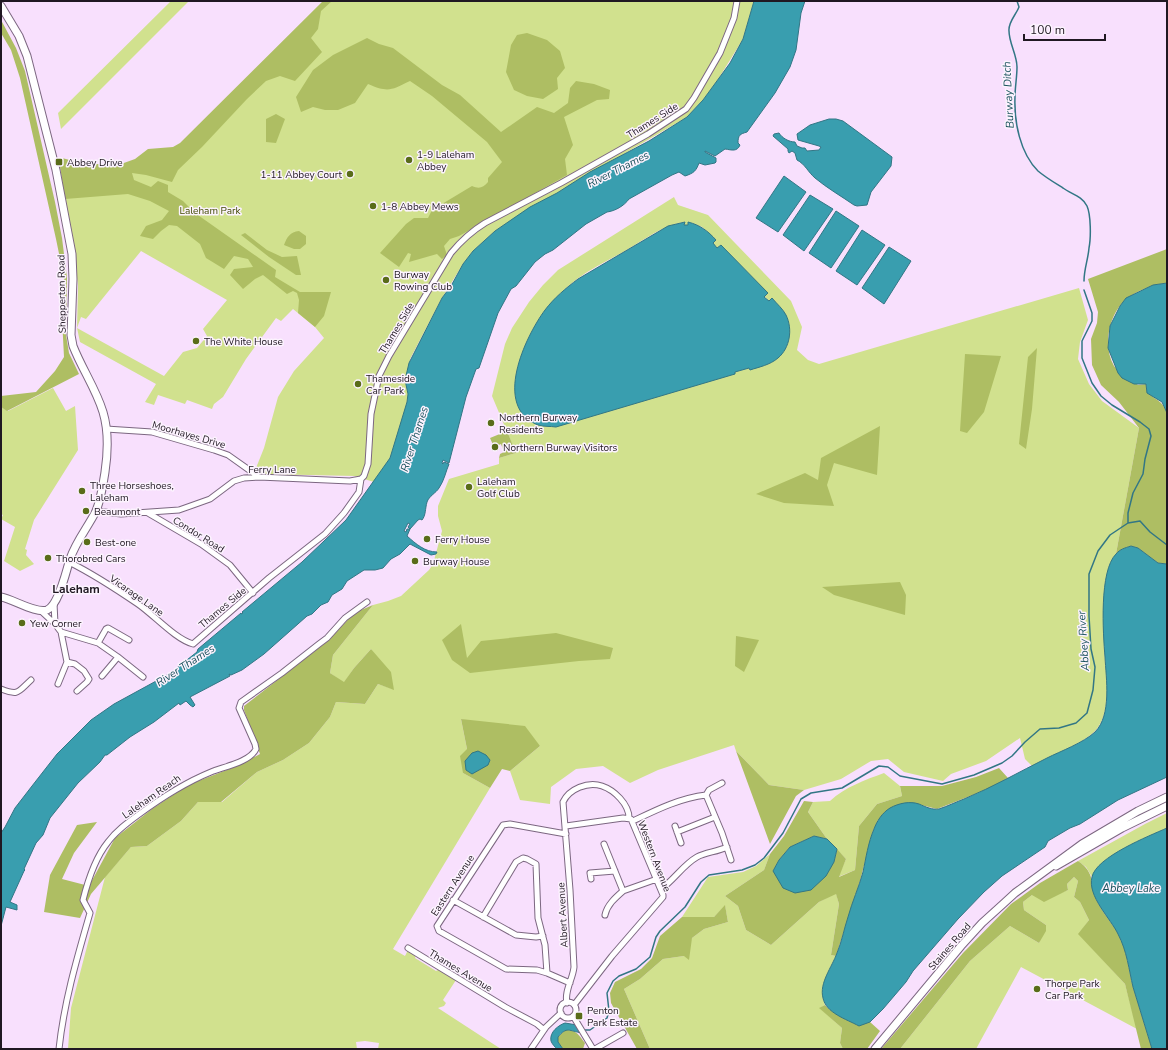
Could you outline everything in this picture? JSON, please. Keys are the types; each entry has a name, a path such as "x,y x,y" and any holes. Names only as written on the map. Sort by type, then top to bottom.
{"main road":[{"name":"Shepperton Road","path":"1,6 23,45 31,68 56,170 68,234 73,279 71,335 73,346 99,400 103,412 108,448 102,492 96,511 75,546 59,594 54,603"},
{"path":"1,597 41,611 48,610 54,603"},
{"name":"Staines Road","path":"876,1049 956,952 982,923 1016,893 1088,840 1138,811 1167,797"},
{"name":"Staines Road","path":"1049,870 1122,828 1167,806"}],"street":[{"name":"Thames Side","path":"193,644 269,578 325,534 344,513 359,492 361,479 364,476 368,464 371,414 379,376 389,356 451,253 462,240 485,223 560,184 648,134 686,109 720,53 734,18 737,1"},
{"name":"Moorhayes Drive","path":"106,429 152,432 214,450 228,455 259,477"},
{"name":"Ferry Lane","path":"96,511 121,514 179,510 210,498 234,481 244,478 259,477 350,481 361,479"},
{"name":"Condor Road","path":"148,513 201,544 230,565 253,593"},
{"name":"Vicarage Lane","path":"69,562 138,604 176,634 193,644"},
{"name":"Laleham Reach","path":"59,1049 68,995 90,913 83,900 94,868 108,842 128,823 172,791 187,782 235,763 254,753 256,749 255,744 239,708 241,702 282,673 327,638 345,618 367,602"},
{"name":"Shepperton Road","path":"54,603 55,624"},
{"path":"41,611 61,632 67,662 58,684"},
{"path":"98,643 108,628 129,640"},
{"path":"61,632 98,643 118,656 143,678"},
{"path":"102,676 118,656"},
{"path":"67,662 75,664 84,671 89,679 77,691"},
{"path":"1,689 12,694 17,692 31,680"},
{"path":"631,820 686,798 706,795 709,790 722,783"},
{"name":"Albert Avenue","path":"567,1003 566,996 574,967 566,826 563,806 565,799 576,789 584,786 601,786 613,793 625,805 629,811 631,820"},
{"path":"706,795 731,860"},
{"path":"677,832 715,817"},
{"name":"Western Avenue","path":"566,826 631,820 657,879 663,897 616,950 574,1005"},
{"name":"Eastern Avenue","path":"547,973 537,970 506,969 440,931 437,926 503,825 510,824 566,834"},
{"path":"675,826 681,843"},
{"path":"604,844 623,891"},
{"path":"660,889 670,883 692,860 727,848"},
{"path":"483,917 516,862 523,858 534,862 536,864 538,923 545,945 547,973 570,983"},
{"path":"591,879 590,873 615,871"},
{"path":"605,915 606,910 623,891 657,879"},
{"path":"453,900 516,935 530,937 543,936"},
{"name":"Thames Avenue","path":"408,948 505,1007 537,1024 544,1030"},
{"path":"531,1049 544,1030 560,1013 561,1007 567,1003 574,1005 576,1011 573,1016 568,1018 564,1018 560,1013"},
{"path":"573,1016 594,1049 624,1033"}],"green space":[{"path":"171,1 189,1 61,129 58,113"},
{"path":"323,1 332,1 321,11 318,29 311,38 322,52 295,81 280,76 266,81 178,170 172,182 132,173 134,180 151,187 158,181 168,185 168,192 183,201 195,213 276,270 275,277 300,292 331,292 324,316 315,327 298,313 299,300 297,293 293,291 287,294 263,275 255,279 243,289 230,275 234,269 253,267 248,259 234,256 224,269 206,258 200,244 177,226 169,225 153,239 140,236 146,226 162,220 169,211 150,201 128,194 65,199 60,166 62,158 85,164 121,164 135,159 148,149 173,147 180,143"},
{"name":"Laleham Park","path":"329,1 754,1 743,39 717,81 703,100 687,117 495,231 473,251 442,298 410,359 409,394 404,416 390,458 374,482 354,476 262,474 256,468 264,448 278,397 294,371 324,338 315,327 293,309 281,321 276,318 246,359 223,397 214,404 212,409 187,400 185,404 158,395 154,405 145,402 156,384 80,342 77,328 78,286 76,268 60,166 92,168 127,167 179,149","holes":["141,251 227,300 203,329 207,336 197,348 183,352 164,376 77,328 81,317 86,319"]},
{"path":"1,20 16,48 25,71 55,202 62,238 67,278 66,335 69,353 79,374 7,411 1,407 1,396 36,392 55,371 64,357 62,318 64,278 20,78 11,50 1,33"},
{"path":"527,33 547,40 560,51 565,68 557,78 558,89 543,99 527,96 514,90 506,72 511,45 517,35"},
{"path":"367,38 379,44 393,48 442,85 460,95 501,132 537,107 554,113 568,103 570,88 576,81 594,84 610,90 609,99 597,100 564,117 573,145 565,159 567,175 459,236 450,239 444,246 447,255 442,259 437,254 409,262 411,254 408,253 399,267 380,253 406,224 414,218 428,218 432,210 472,186 479,188 484,186 488,182 488,178 502,162 487,142 432,96 410,81 390,89 381,89 368,84 355,103 338,110 325,110 313,107 301,112 296,97 313,70 333,55"},
{"path":"276,114 285,119 276,143 266,142 266,119"},
{"path":"674,197 678,205 708,215 791,301 802,327 797,350 808,360 819,364 1079,288 1088,320 1080,342 1078,359 1089,384 1102,401 1139,428 1116,554 1111,562 1106,578 1104,641 1107,696 1101,723 1091,735 1084,740 1032,766 1025,759 1020,738 986,761 951,774 943,781 904,772 888,759 871,761 841,779 804,790 769,785 736,751 734,745 658,770 630,783 603,766 576,769 551,787 550,804 520,800 510,771 540,746 461,719 467,749 463,773 490,788 393,949 405,956 408,950 416,955 415,958 436,971 440,969 456,980 443,1000 446,1003 444,1006 438,1008 501,1049 378,1049 379,1043 365,1041 356,1042 357,1049 68,1049 71,1008 105,877 131,847 147,846 181,821 198,802 222,802 257,772 283,760 309,743 330,717 336,702 365,704 378,684 393,689 371,649 354,668 344,683 330,673 333,655 373,605 401,596 429,570 433,564 442,531 438,516 438,506 449,479 499,464 499,458 516,453 492,396 505,344 512,328 529,302 558,270","holes":["684,222 684,225 688,225 689,222 702,227 716,240 712,243 717,248 721,245 767,293 764,296 769,301 772,299 749,370 749,368 735,372 735,374 515,393 517,376 526,343 542,315 564,290 589,271 653,234 675,224"]},
{"path":"299,231 306,236 306,244 300,249 294,249 284,245 289,235 293,232"},
{"path":"245,233 267,250 282,257 297,256 301,275 296,275 269,257 241,235"},
{"path":"1167,249 1167,283 1156,285 1131,295 1123,302 1111,324 1108,342 1114,366 1138,385 1146,384 1147,391 1163,405 1167,413 1167,564 1158,563 1138,548 1131,546 1116,554 1139,428 1119,402 1101,385 1092,365 1091,339 1097,323 1098,312 1088,279"},
{"path":"1037,348 1032,409 1026,449 1019,444 1028,357"},
{"path":"965,354 1001,356 984,412 967,433 960,431"},
{"path":"53,388 66,411 75,406 78,450 34,520 25,549 27,550 26,555 34,564 20,571 4,561 15,527 1,519 3,515 1,514 1,407 8,411"},
{"path":"880,426 877,475 834,463 827,485 834,506 784,503 756,494 805,473 818,480 821,458"},
{"path":"507,431 516,453 499,458 500,454 504,452 501,444 494,447 490,438"},
{"path":"900,582 906,595 905,615 834,595 822,587"},
{"path":"373,605 333,655 330,673 344,682 371,649 391,672 394,690 378,684 365,704 336,702 330,717 309,743 283,760 257,772 221,802 198,802 181,821 147,846 131,847 91,894 80,918 44,912 50,875 77,825 97,822 74,853 62,879 89,886 115,838 152,809 188,785 237,766 260,754 244,710 244,706 329,640 354,613"},
{"path":"461,624 467,658 481,641 556,633 613,648 610,659 470,673 452,660 442,640"},
{"path":"736,636 759,640 744,672 735,666"},
{"path":"461,719 525,726 540,746 510,771 502,769 490,788 463,773 460,756 467,749"},
{"path":"736,751 769,785 804,790 796,796 770,844"},
{"path":"999,768 1008,778 988,789 937,809 917,804 878,820 873,831 860,881 836,956 831,955 839,904 836,894 819,902 771,945 746,930 738,906 725,896 764,870 770,854 784,836 804,801 813,802 808,812 827,839 814,836 790,847 779,860 773,871 834,862 837,849 846,859 839,877 855,870 859,826 877,804 902,796 900,786 942,786 976,777"},
{"path":"884,773 900,786 902,796 877,804 859,826 855,870 838,877 846,859 827,839 808,812 813,802 830,801 849,788"},
{"path":"1167,813 1167,828 1148,837 1096,869 1092,877 1086,867 1078,861 1145,824"},
{"path":"770,854 764,870 725,896 738,906 746,930 771,945 819,902 836,893 839,904 831,955 836,956 824,986 823,998 825,1005 820,1008 842,1028 840,1043 843,1049 650,1049 624,989 640,979 663,959 684,956 692,938 704,929 728,922 725,906 714,917 682,917 708,877 743,872 756,866"},
{"path":"1078,861 1088,870 1098,903 1122,942 1133,987 1152,1049 1141,1049 1125,984 1078,934 1089,920 1080,902 1074,897 1078,881 1074,877 1067,884 1068,890 1044,902 1032,895 1023,902 1024,910 1046,925 1046,931 1039,943 1010,926 970,961 900,1049 881,1049 963,953 1011,904 1040,883"},
{"path":"1074,877 1078,881 1074,897 1080,902 1089,920 1079,934 1125,984 1137,1029 1021,967 976,1049 900,1049 970,961 1010,926 1039,943 1046,925 1024,910 1023,902 1032,895 1060,893 1068,890 1067,884"},
{"path":"725,905 728,922 704,929 692,938 689,960 684,956 663,959 640,979 624,989 650,1049 637,1049 611,1003 610,993 615,982 641,969 652,958 660,936 682,917 714,917"},
{"path":"825,1005 829,1009 864,1023 870,1022 880,1031 867,1049 843,1049 840,1043 842,1028 819,1008"},
{"path":"565,1030 572,1030 579,1035 585,1043 583,1049 563,1049 558,1042 558,1037"}],"water":[{"name":"River Thames","path":"754,1 805,1 801,13 796,50 790,67 775,93 747,132 741,134 738,138 738,143 740,145 737,149 725,149 715,156 705,151 716,158 715,163 705,165 699,163 697,168 691,174 685,176 679,172 672,175 629,199 619,208 607,212 586,224 535,262 516,286 511,289 498,313 479,368 476,369 466,397 449,463 443,460 443,464 444,462 449,464 444,479 438,490 428,500 422,520 418,520 410,529 407,536 417,545 429,551 437,552 436,554 431,555 410,544 400,554 391,559 383,568 364,570 347,581 342,589 332,595 328,602 321,605 312,614 307,616 264,654 242,670 231,675 229,674 230,676 190,697 195,705 193,707 186,701 180,705 179,703 105,755 100,762 78,783 50,818 43,835 36,843 10,902 17,905 17,910 6,907 1,926 1,833 15,808 57,754 91,720 114,704 169,674 197,652 198,649 241,613 243,613 242,612 302,562 346,520 390,458 407,402 408,394 405,380 409,363 442,298 473,251 495,231 530,207 557,193 590,172 649,141 687,117 703,100 730,63 743,39","holes":["408,523 410,524 408,527 410,529 407,529 406,532 404,531"]},
{"path":"829,119 843,121 892,157 891,166 871,192 867,205 854,205 824,185 797,160 795,153 792,151 789,153 788,149 773,136 774,134 779,133 784,138 795,142 797,146 805,148 807,151 819,150 821,147 819,146 798,140 797,134 810,125"},
{"path":"784,176 806,192 778,232 756,218"},
{"path":"810,195 833,209 804,251 783,235"},
{"path":"836,211 859,226 831,268 809,253"},
{"path":"685,222 684,225 688,225 688,222 692,223 710,234 716,240 713,243 717,248 721,245 768,293 764,297 769,301 772,298 786,315 790,332 788,344 782,354 775,360 761,367 750,370 749,368 735,372 735,374 556,427 538,425 524,416 517,403 515,388 517,371 529,337 545,310 560,293 578,279 668,226"},
{"path":"862,230 885,245 857,285 836,271"},
{"path":"889,247 911,261 884,304 862,288"},
{"path":"1167,283 1167,413 1162,402 1147,393 1146,384 1134,384 1122,378 1118,373 1108,348 1110,326 1120,306 1126,298 1153,285"},
{"path":"1131,546 1138,548 1158,563 1167,564 1167,777 1118,800 1080,824 1048,841 1045,847 1002,876 958,919 913,971 906,982 883,1009 870,1022 859,1026 832,1012 828,1008 823,998 822,992 824,981 835,958 860,883 872,834 882,815 890,808 904,803 916,803 936,809 949,805 985,790 1078,743 1095,732 1100,725 1104,716 1107,696 1103,633 1103,603 1107,574 1111,562 1116,554"},
{"path":"478,751 486,755 490,760 488,765 472,774 466,770 465,761 472,753"},
{"name":"Abbey Lake","path":"1167,828 1167,1049 1152,1049 1133,987 1124,947 1115,928 1100,907 1091,884 1092,877 1096,869 1103,862 1124,848"},
{"path":"814,836 827,839 837,849 834,862 826,876 811,890 795,893 783,888 773,871 779,860 790,847"},
{"path":"565,1023 577,1025 582,1033 568,1030 564,1031 558,1037 558,1042 563,1049 557,1049 551,1041 551,1038 557,1027"}],"waterway":[{"name":"Burway Ditch","path":"1017,1 1019,7 1011,22 1009,31 1010,40 1017,62 1015,107 1019,137 1032,164 1038,171 1053,182 1079,197 1087,206 1090,221 1090,238 1084,281"},
{"name":"Burway Ditch","path":"1084,290 1092,313 1092,321 1082,341 1082,358 1092,383 1101,396 1112,405 1149,429 1151,436 1143,474 1133,493 1128,513 1128,523"},
{"name":"Abbey River","path":"582,1030 590,1030 607,1018 609,1011 607,993 613,981 619,976 636,969 650,957 656,937 660,931 685,907 701,882 709,875 742,870 755,865 764,858 783,833 801,799 811,793 842,788 879,766 888,767 900,776 942,784 974,775 1002,763 1012,756 1040,729 1059,728 1076,723 1087,713 1093,690 1095,667 1091,649 1089,574 1098,551 1110,535 1128,523 1140,521 1150,532 1167,545"}],"place":[{"name":"1-9 Laleham Abbey","path":"409,160"},
{"name":"Abbey Drive","path":"59,162"},
{"name":"1-11 Abbey Court","path":"350,174"},
{"name":"1-8 Abbey Mews","path":"373,206"},
{"name":"Burway Rowing Club","path":"386,280"},
{"name":"The White House","path":"196,341"},
{"name":"Thameside Car Park","path":"358,384"},
{"name":"Northern Burway Residents","path":"491,423"},
{"name":"Northern Burway Visitors","path":"495,447"},
{"name":"Laleham Golf Club","path":"469,487"},
{"name":"Three Horseshoes, Laleham","path":"82,491"},
{"name":"Beaumont","path":"86,511"},
{"name":"Ferry House","path":"427,539"},
{"name":"Best-one","path":"87,542"},
{"name":"Thorobred Cars","path":"48,558"},
{"name":"Burway House","path":"415,561"},
{"name":"Yew Corner","path":"22,623"},
{"name":"Thorpe Park Car Park","path":"1037,989"},
{"name":"Penton Park Estate","path":"579,1016"}],"district":[{"name":"Laleham","path":"76,589"}]}
